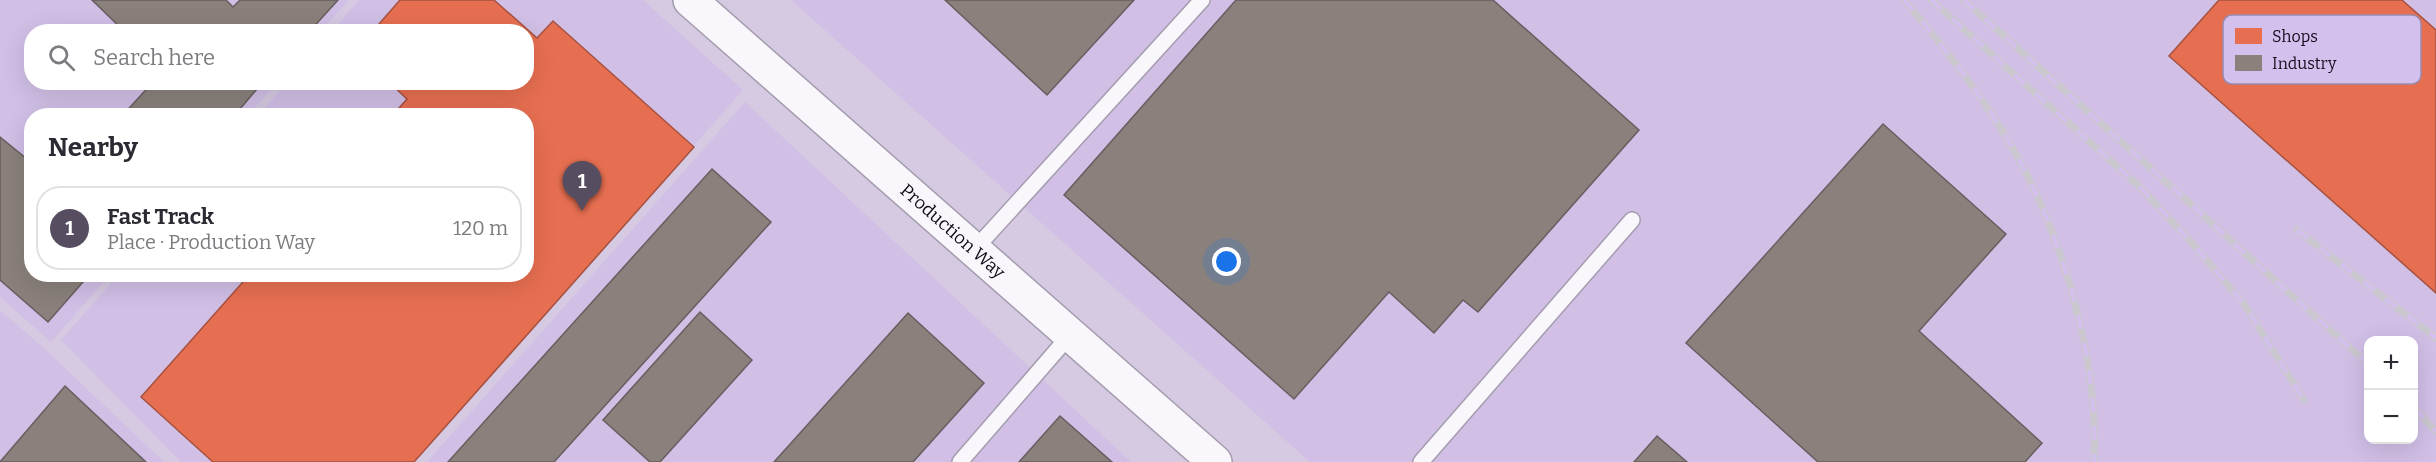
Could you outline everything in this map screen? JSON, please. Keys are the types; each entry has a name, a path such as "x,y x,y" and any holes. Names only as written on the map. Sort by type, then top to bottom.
{"street":[{"name":"Production Way","path":"690,0 1215,462"}],"lane":[{"path":"974,250 1202,0"},
{"path":"1421,462 1632,220"},
{"path":"960,462 1070,335"}],"shaded area":[{"path":"0,0 349,0 327,24 24,24 24,90 271,90 254,108 24,108 24,282 104,282 51,342 0,297"},
{"path":"359,0 643,0 743,90 414,462 181,462 61,340 112,282 534,282 534,108 264,108 281,90 534,90 534,24 338,24"},
{"path":"791,0 2436,0 2436,462 1310,462"},
{"path":"745,102 1131,462 427,462"},
{"path":"0,310 47,351 164,462 0,462"}],"building: Shops":[{"path":"400,0 494,0 521,24 379,24"},
{"path":"2219,0 2402,0 2419,15 2223,15 2223,84 2421,84 2421,17 2436,30 2436,293 2169,56"},
{"path":"553,21 694,147 414,462 213,462 141,397 243,282 534,282 534,108 399,108 407,99 397,90 534,90 534,35 537,38"}],"building: Industry":[{"path":"92,0 226,0 233,7 240,0 338,0 316,24 117,24"},
{"path":"945,0 1134,0 1047,95"},
{"path":"1236,0 1493,0 1639,130 1478,312 1463,300 1434,333 1389,292 1294,399 1064,195"},
{"path":"146,90 256,90 241,108 129,108"},
{"path":"1883,124 2006,234 1919,331 2042,443 2025,462 1818,462 1686,343"},
{"path":"0,137 24,156 24,282 83,282 48,322 0,280"},
{"path":"712,169 771,222 554,462 448,462"},
{"path":"700,312 752,360 660,462 650,462 603,420"},
{"path":"908,313 984,383 913,462 774,462"},
{"path":"65,386 146,462 0,462"},
{"path":"1060,416 1112,462 1019,462"},
{"path":"1657,436 1687,462 1634,462"}],"railway":[{"path":"1904,0 1937,39 1998,123 2039,200 2066,272 2077,310 2091,387 2094,462"},
{"path":"1931,0 2140,187 2244,304 2304,400"},
{"path":"1964,0 2364,360"},
{"path":"2297,230 2436,338"},
{"path":"2418,412 2436,431"}],"place":[{"name":"Fast Track","path":"582,211"}]}
